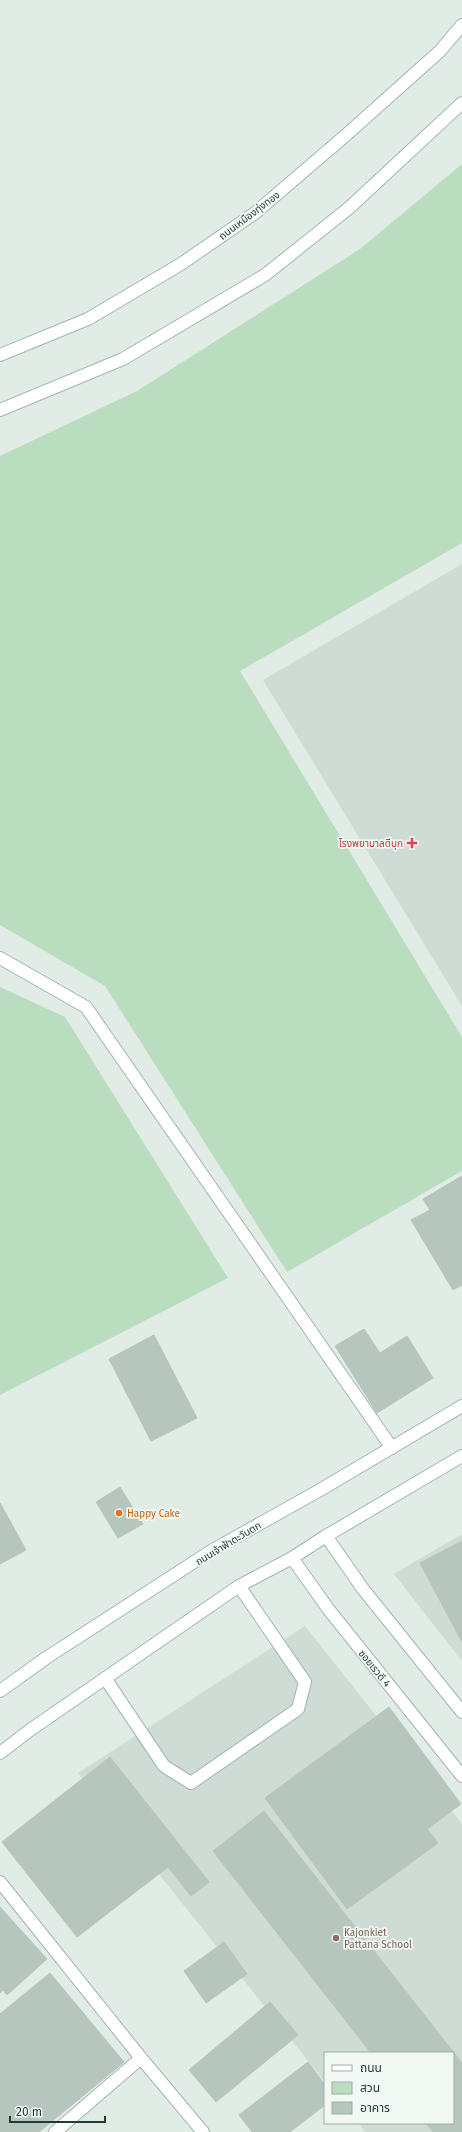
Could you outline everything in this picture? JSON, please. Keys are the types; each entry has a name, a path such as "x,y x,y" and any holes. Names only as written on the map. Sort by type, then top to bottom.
{"street":[{"name":"ถนนเหมืองทุ่งทอง","path":"0,354 88,319 181,264 255,213 440,50 462,25"},
{"path":"0,410 123,359 265,275 349,208 462,103"},
{"path":"0,958 86,1007 392,1448"},
{"name":"ถนนเจ้าฟ้าตะวันตก","path":"0,1691 46,1658 211,1551 392,1448 462,1406"},
{"path":"0,1753 30,1730 239,1586 292,1558 326,1536 462,1456"},
{"path":"326,1536 363,1589 462,1712"},
{"name":"ซอยเรวดี 4","path":"292,1558 330,1610 462,1776"},
{"path":"105,1678 164,1766 191,1783 298,1709 306,1682 239,1586"},
{"path":"0,1882 141,2058 204,2132"},
{"path":"55,2132 141,2058"}],"shaded area":[{"name":"โรงพยาบาลดีบุก","path":"462,564 462,1006 263,680"},
{"path":"462,1534 462,1661 394,1574"},
{"name":"Kajonkiet Pattana School","path":"305,1626 462,1824 462,2132 365,2132 359,2124 454,2124 454,2052 324,2052 324,2081 78,1773"}],"green space":[{"path":"462,164 462,543 240,671 462,1037 462,1171 287,1272 105,986 0,925 0,456 137,391 360,249"},
{"path":"0,987 65,1017 228,1278 0,1395"}],"building":[{"path":"462,1176 462,1285 453,1290 411,1220 430,1210 423,1199"},
{"path":"364,1329 380,1353 407,1336 433,1378 377,1413 335,1346"},
{"path":"154,1335 197,1418 151,1441 109,1359"},
{"name":"Happy Cake","path":"120,1487 143,1524 118,1538 96,1502"},
{"path":"0,1503 26,1550 0,1564"},
{"path":"462,1541 462,1642 420,1563"},
{"path":"389,1707 461,1804 427,1829 438,1843 347,1909 265,1798"},
{"path":"110,1757 209,1882 191,1896 168,1867 77,1937 2,1842"},
{"path":"264,1811 453,2052 370,2052 213,1851"},
{"path":"0,1907 47,1959 7,1995 3,1990 0,1993"},
{"path":"224,1942 247,1974 206,2003 184,1971"},
{"path":"50,1973 124,2062 39,2132 0,2132 0,2014"},
{"path":"270,2002 298,2035 216,2102 189,2070"},
{"path":"454,2053 462,2063 462,2132 433,2132 427,2124 454,2124"},
{"path":"308,2062 324,2084 324,2106 290,2132 252,2132 239,2115"}],"place":[{"name":"โรงพยาบาลดีบุก","path":"412,843"},
{"name":"Happy Cake","path":"119,1513"},
{"name":"Kajonkiet Pattana School","path":"336,1938"}]}
